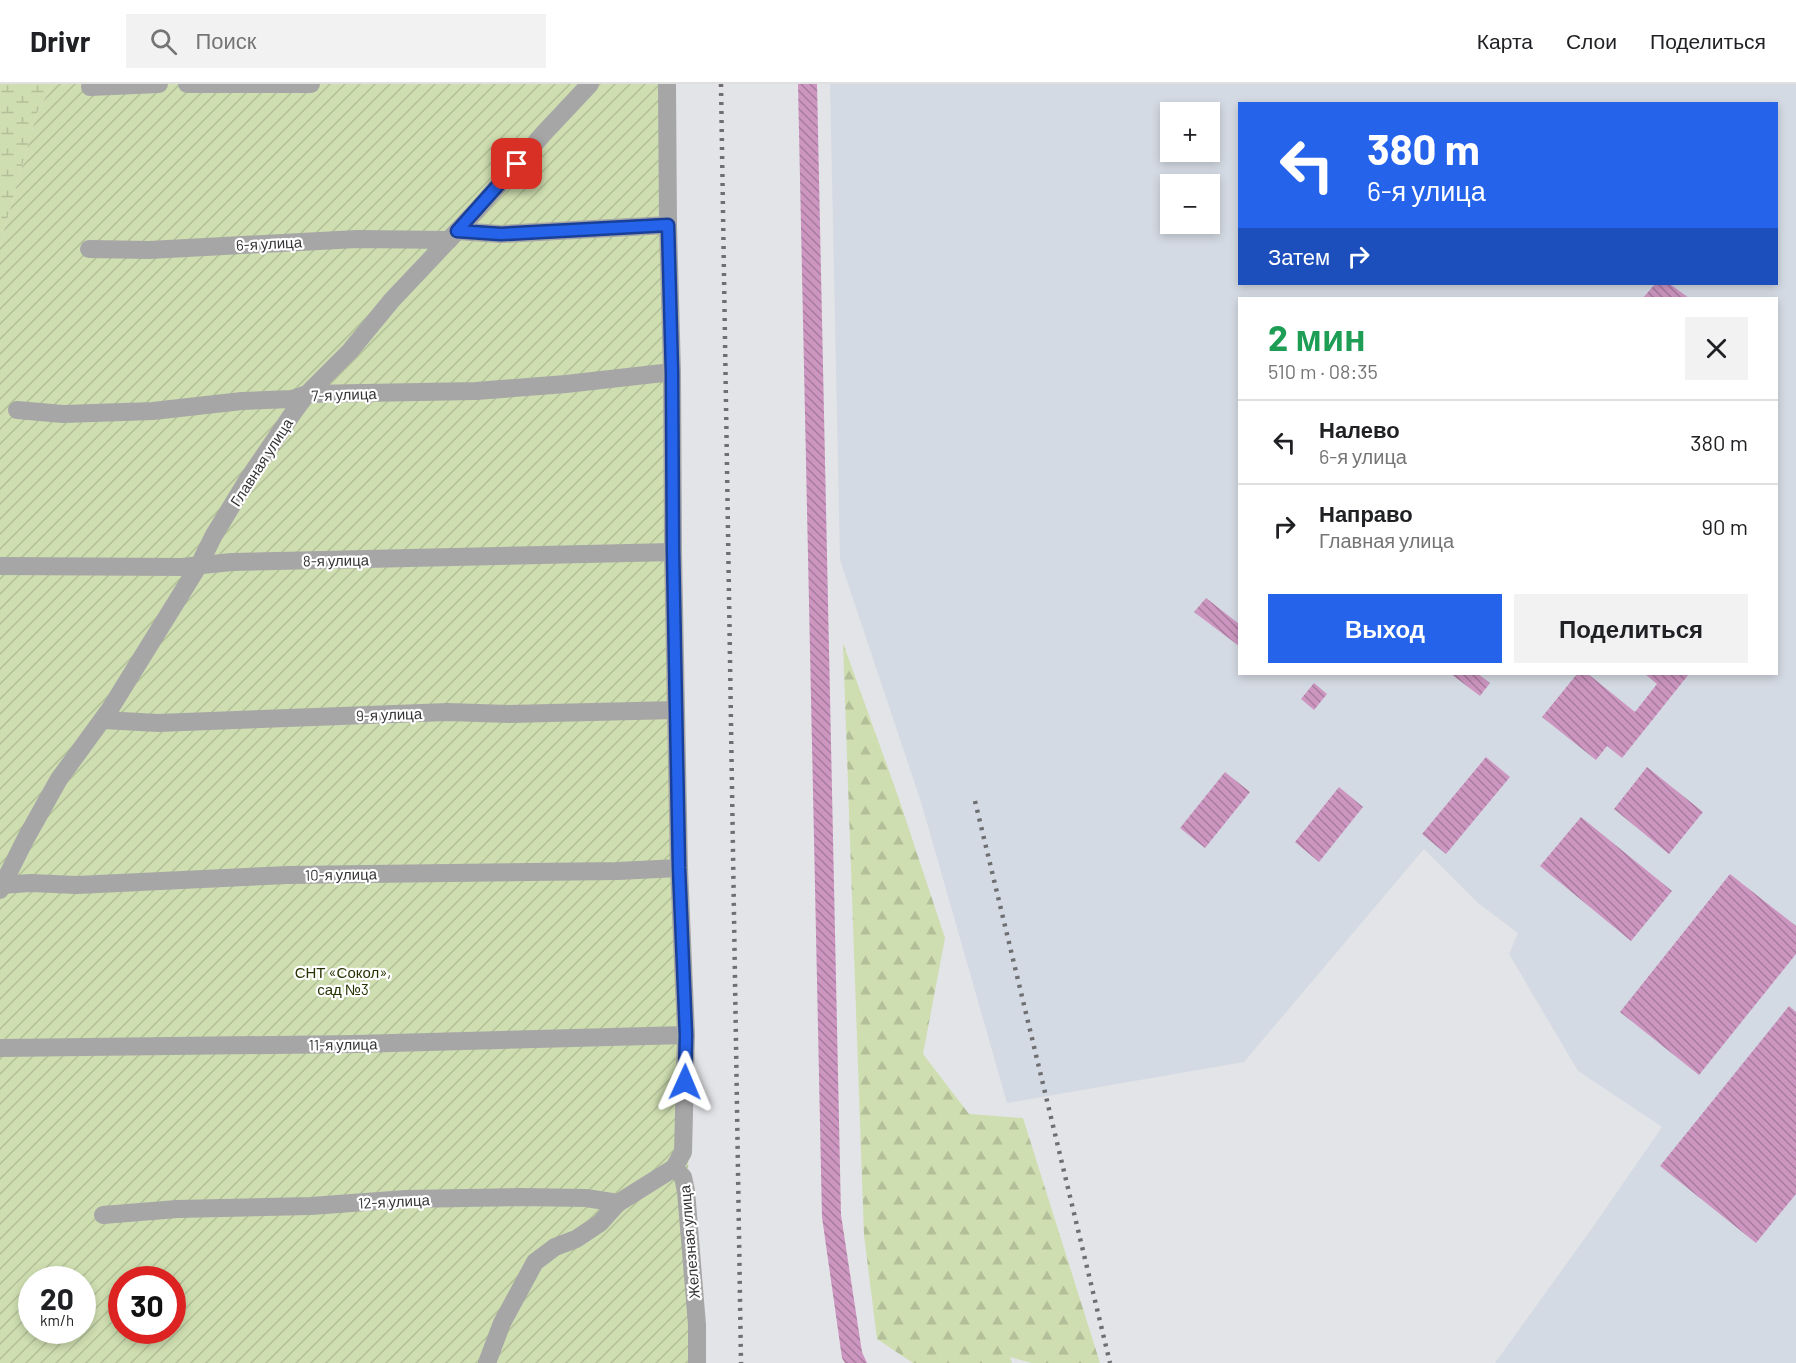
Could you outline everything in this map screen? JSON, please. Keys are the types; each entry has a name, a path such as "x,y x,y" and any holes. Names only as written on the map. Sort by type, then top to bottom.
{"street":[{"path":"90,87 159,84"},
{"path":"187,84 311,84"},
{"name":"Главная улица","path":"1,887 59,779 102,720 199,565 214,535 248,479 308,394 350,351 392,300 590,84"},
{"name":"Железная улица","path":"667,84 679,868 686,1035 683,1152 674,1168 683,1177 686,1191 697,1325 697,1363"},
{"name":"6-я улица","path":"89,249 149,250 668,225"},
{"name":"7-я улица","path":"17,410 63,414 153,411 242,401 292,399 308,394 476,391 672,372"},
{"name":"8-я улица","path":"0,567 199,565 232,562 673,552"},
{"name":"9-я улица","path":"102,720 158,723 448,712 509,714 676,710"},
{"name":"10-я улица","path":"1,887 288,875 618,871 679,868"},
{"name":"11-я улица","path":"0,1048 356,1044 686,1035"},
{"path":"487,1363 502,1323 535,1262 555,1247 576,1239 600,1223 618,1203 674,1168"},
{"name":"12-я улица","path":"103,1215 177,1209 311,1206 406,1199 586,1198 618,1203"}],"shaded area":[{"path":"830,84 1796,84 1796,1363 1495,1363 1662,1127 1578,1071 1509,954 1518,933 1478,903 1424,849 1244,1062 1007,1103 921,802 840,560"}],"green space":[{"path":"0,84 53,84 37,113 0,245"},
{"name":"СНТ «Сокол», сад №3","path":"53,84 673,84 691,1363 0,1363 0,245 37,113"},
{"path":"843,643 899,799 945,938 923,1054 969,1114 1023,1118 1100,1363 1032,1363 1010,1357 1012,1363 913,1363 877,1339 864,1235"}],"building":[{"path":"798,84 817,84 841,1215 862,1352 867,1363 845,1363 842,1358 822,1217"},
{"path":"1654,285 1671,285 1688,297 1644,297"},
{"path":"1206,598 1238,623 1238,645 1194,612"},
{"path":"1452,675 1479,675 1490,683 1480,696"},
{"path":"1576,675 1589,675 1635,712 1657,684 1646,675 1688,675 1622,758 1607,746 1596,760 1542,717"},
{"path":"1314,683 1327,694 1314,710 1301,699"},
{"path":"1486,757 1510,777 1446,854 1422,834"},
{"path":"1647,767 1703,812 1669,854 1614,809"},
{"path":"1225,772 1250,792 1205,848 1180,828"},
{"path":"1339,787 1363,807 1319,862 1295,842"},
{"path":"1581,817 1672,891 1631,941 1540,866"},
{"path":"1730,874 1796,926 1796,954 1699,1075 1620,1012"},
{"path":"1789,1006 1796,1012 1796,1194 1756,1243 1660,1166"}],"railway":[{"path":"721,84 741,1363"},
{"path":"975,801 1110,1363"}],"route":[{"path":"517,164 457,231 501,234 668,225 679,868 686,1035 685,1082"}]}
